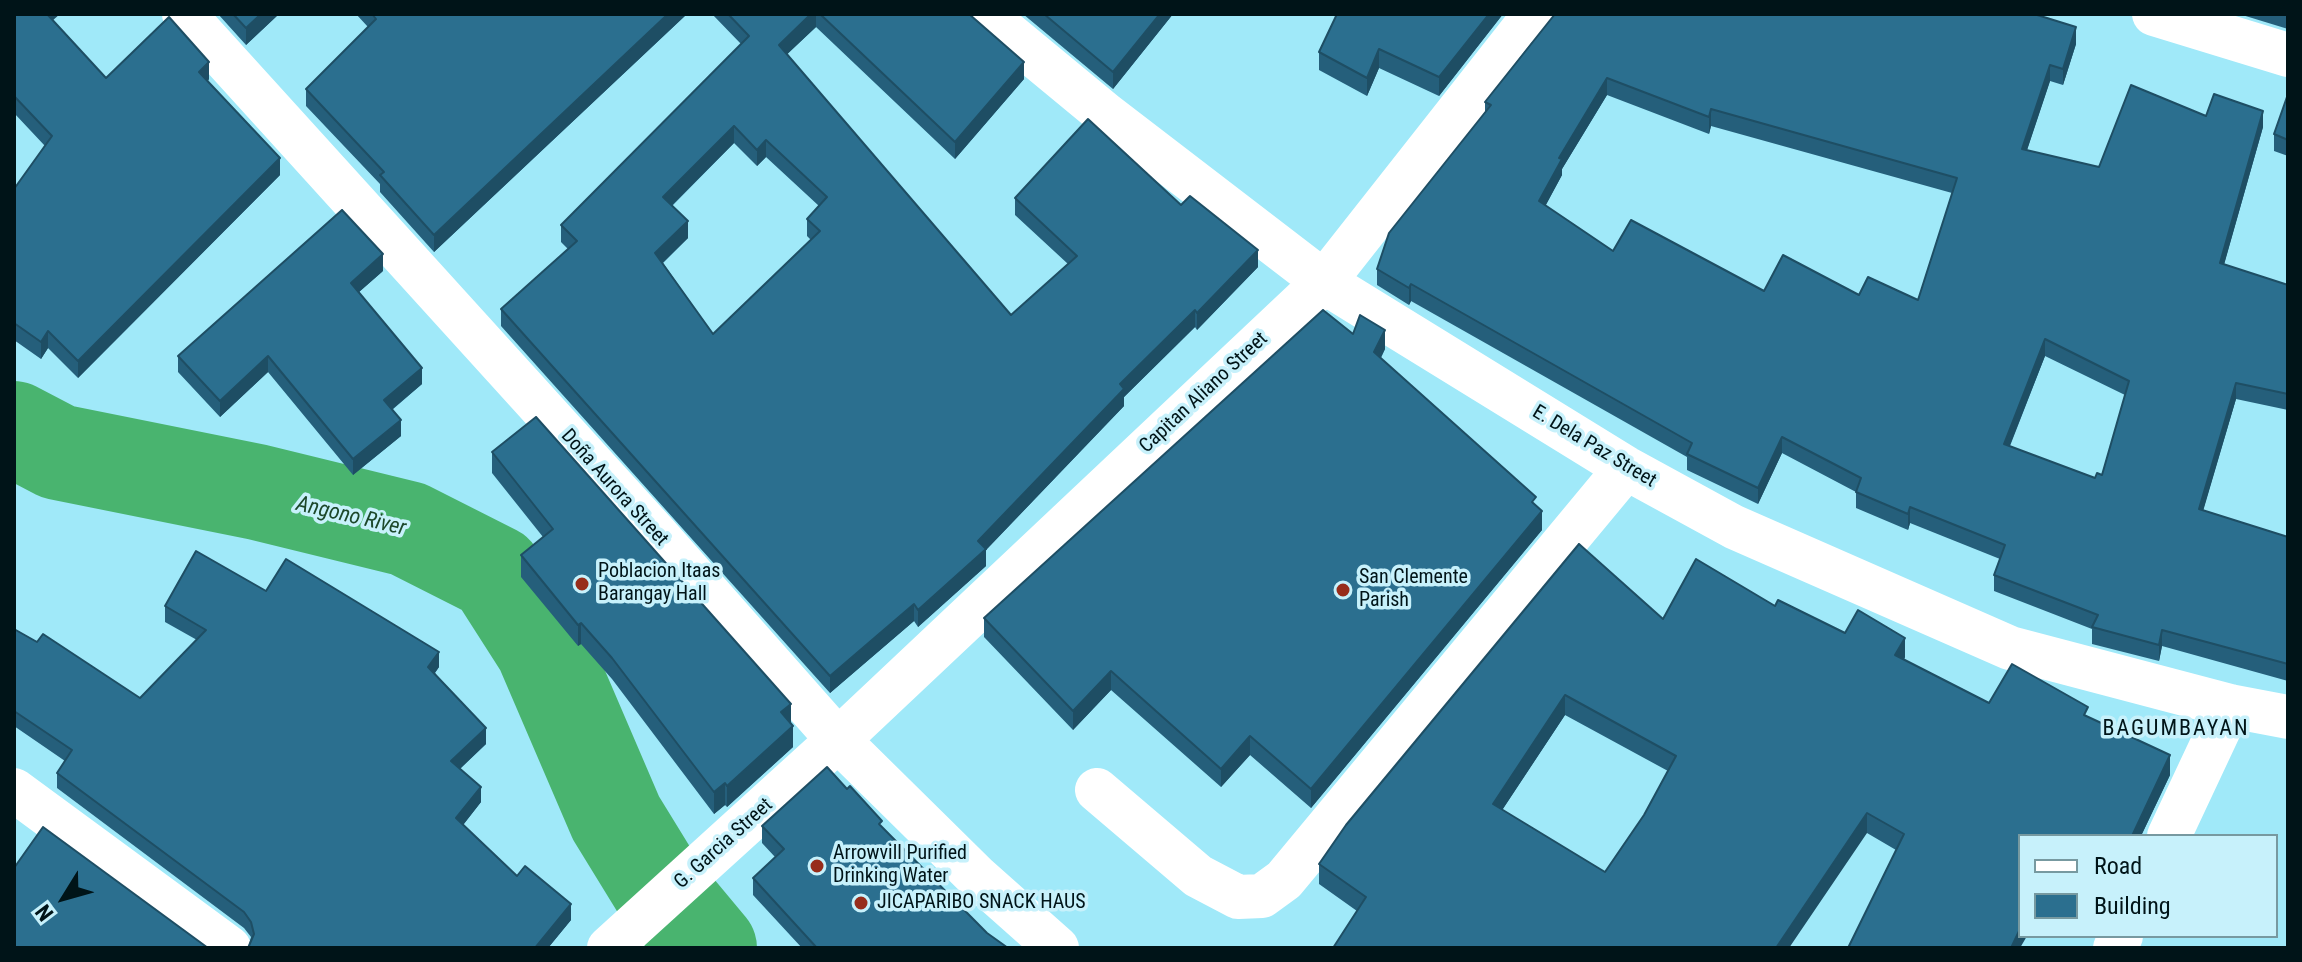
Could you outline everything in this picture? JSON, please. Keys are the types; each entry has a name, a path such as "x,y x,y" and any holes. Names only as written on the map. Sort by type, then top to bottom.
{"street":[{"name":"Doña Aurora Street","path":"184,14 645,521 838,740 976,876 1057,948"},
{"name":"E. Dela Paz Street","path":"984,14 1105,114 1324,282 1626,468 1734,527 2010,648 2230,706 2288,717"},
{"name":"Capitan Aliano Street","path":"838,740 1324,282 1535,14"},
{"path":"2154,14 2288,55"},
{"path":"1097,790 1198,876 1238,897 1262,896 1284,880 1626,468"},
{"path":"2170,834 2230,706"},
{"name":"G. Garcia Street","path":"613,944 838,740"},
{"path":"14,790 229,948"}],"building":[{"path":"14,14 47,14 106,78 169,17 209,62 199,72 280,158 78,361 48,331 41,342 14,323 14,189 52,136 14,96"},
{"path":"233,14 261,14 246,28"},
{"path":"372,14 668,14 434,235 380,175 384,172 306,89 376,19"},
{"path":"728,14 811,14 779,45 1011,315 1077,256 1015,198 1088,119 1181,205 1190,196 1258,250 1197,313 1195,310 1120,384 1124,389 978,541 986,549 918,610 914,604 830,676 501,309 577,241 561,225 749,36","holes":["734,126 757,150 766,140 827,197 807,219 820,231 713,334 655,253 688,221 663,197"]},
{"path":"820,14 969,14 1024,62 955,142"},
{"path":"1044,14 1160,14 1113,72"},
{"path":"1337,14 1489,14 1439,77 1379,49 1367,78 1319,52"},
{"path":"1555,14 2034,14 2076,27 2063,69 2050,65 2022,149 2099,167 2131,85 2206,116 2214,94 2263,111 2220,263 2288,285 2288,394 2236,383 2199,509 2288,537 2288,664 2162,630 2159,645 2092,627 2098,615 1994,575 2005,545 1910,507 1908,514 1856,492 1861,478 1782,437 1758,488 1687,454 1692,443 1411,284 1409,288 1377,269 1389,233 1491,105 1485,102","holes":["1607,78 1709,117 1711,109 1957,178 1918,300 1868,277 1859,295 1783,255 1764,291 1631,220 1613,251 1539,201 1562,159 1559,158","2045,339 2129,381 2102,475 2097,473 2095,478 2004,444"]},
{"path":"2288,94 2288,140 2274,134"},
{"path":"342,210 383,254 351,283 422,368 384,400 401,420 353,459 268,356 220,401 178,356"},
{"path":"1323,310 1353,334 1360,315 1385,330 1374,352 1536,497 1532,502 1542,511 1311,789 1250,736 1221,769 1111,671 1073,711 984,618"},
{"path":"536,417 791,704 781,712 793,726 727,786 725,783 714,792 612,658 581,623 578,625 521,555 553,529 492,452"},
{"path":"1579,544 1663,619 1696,559 1775,606 1778,600 1845,633 1858,610 1905,638 1895,655 1989,703 2012,664 2088,707 2084,715 2170,755 2133,834 2018,834 2018,933 2011,948 1848,948 1904,834 1867,813 1776,948 1333,948 1366,897 1319,864 1346,825","holes":["1565,695 1676,756 1644,815 1605,872 1493,804"]},
{"path":"196,551 266,591 286,559 439,652 428,667 486,728 451,761 481,787 456,818 517,876 525,866 571,904 535,948 248,948 254,934 244,912 57,773 72,750 14,711 14,629 37,642 43,634 140,698 206,630 165,606"},
{"path":"827,767 847,789 850,786 882,821 879,824 987,933 1008,948 817,948 753,878 784,849 762,826"},
{"path":"43,827 208,948 14,948 14,868"}],"waterway":[{"name":"Angono River","path":"14,429 58,452 257,492 408,529 495,573 543,648 616,818 659,888 709,948"}],"place":[{"name":"Poblacion Itaas Barangay Hall","path":"582,584"},
{"name":"San Clemente Parish","path":"1343,590"},
{"name":"Arrowvill Purified Drinking Water","path":"817,866"},
{"name":"JICAPARIBO SNACK HAUS","path":"861,903"}],"district":[{"name":"BAGUMBAYAN","path":"2176,729"}]}
